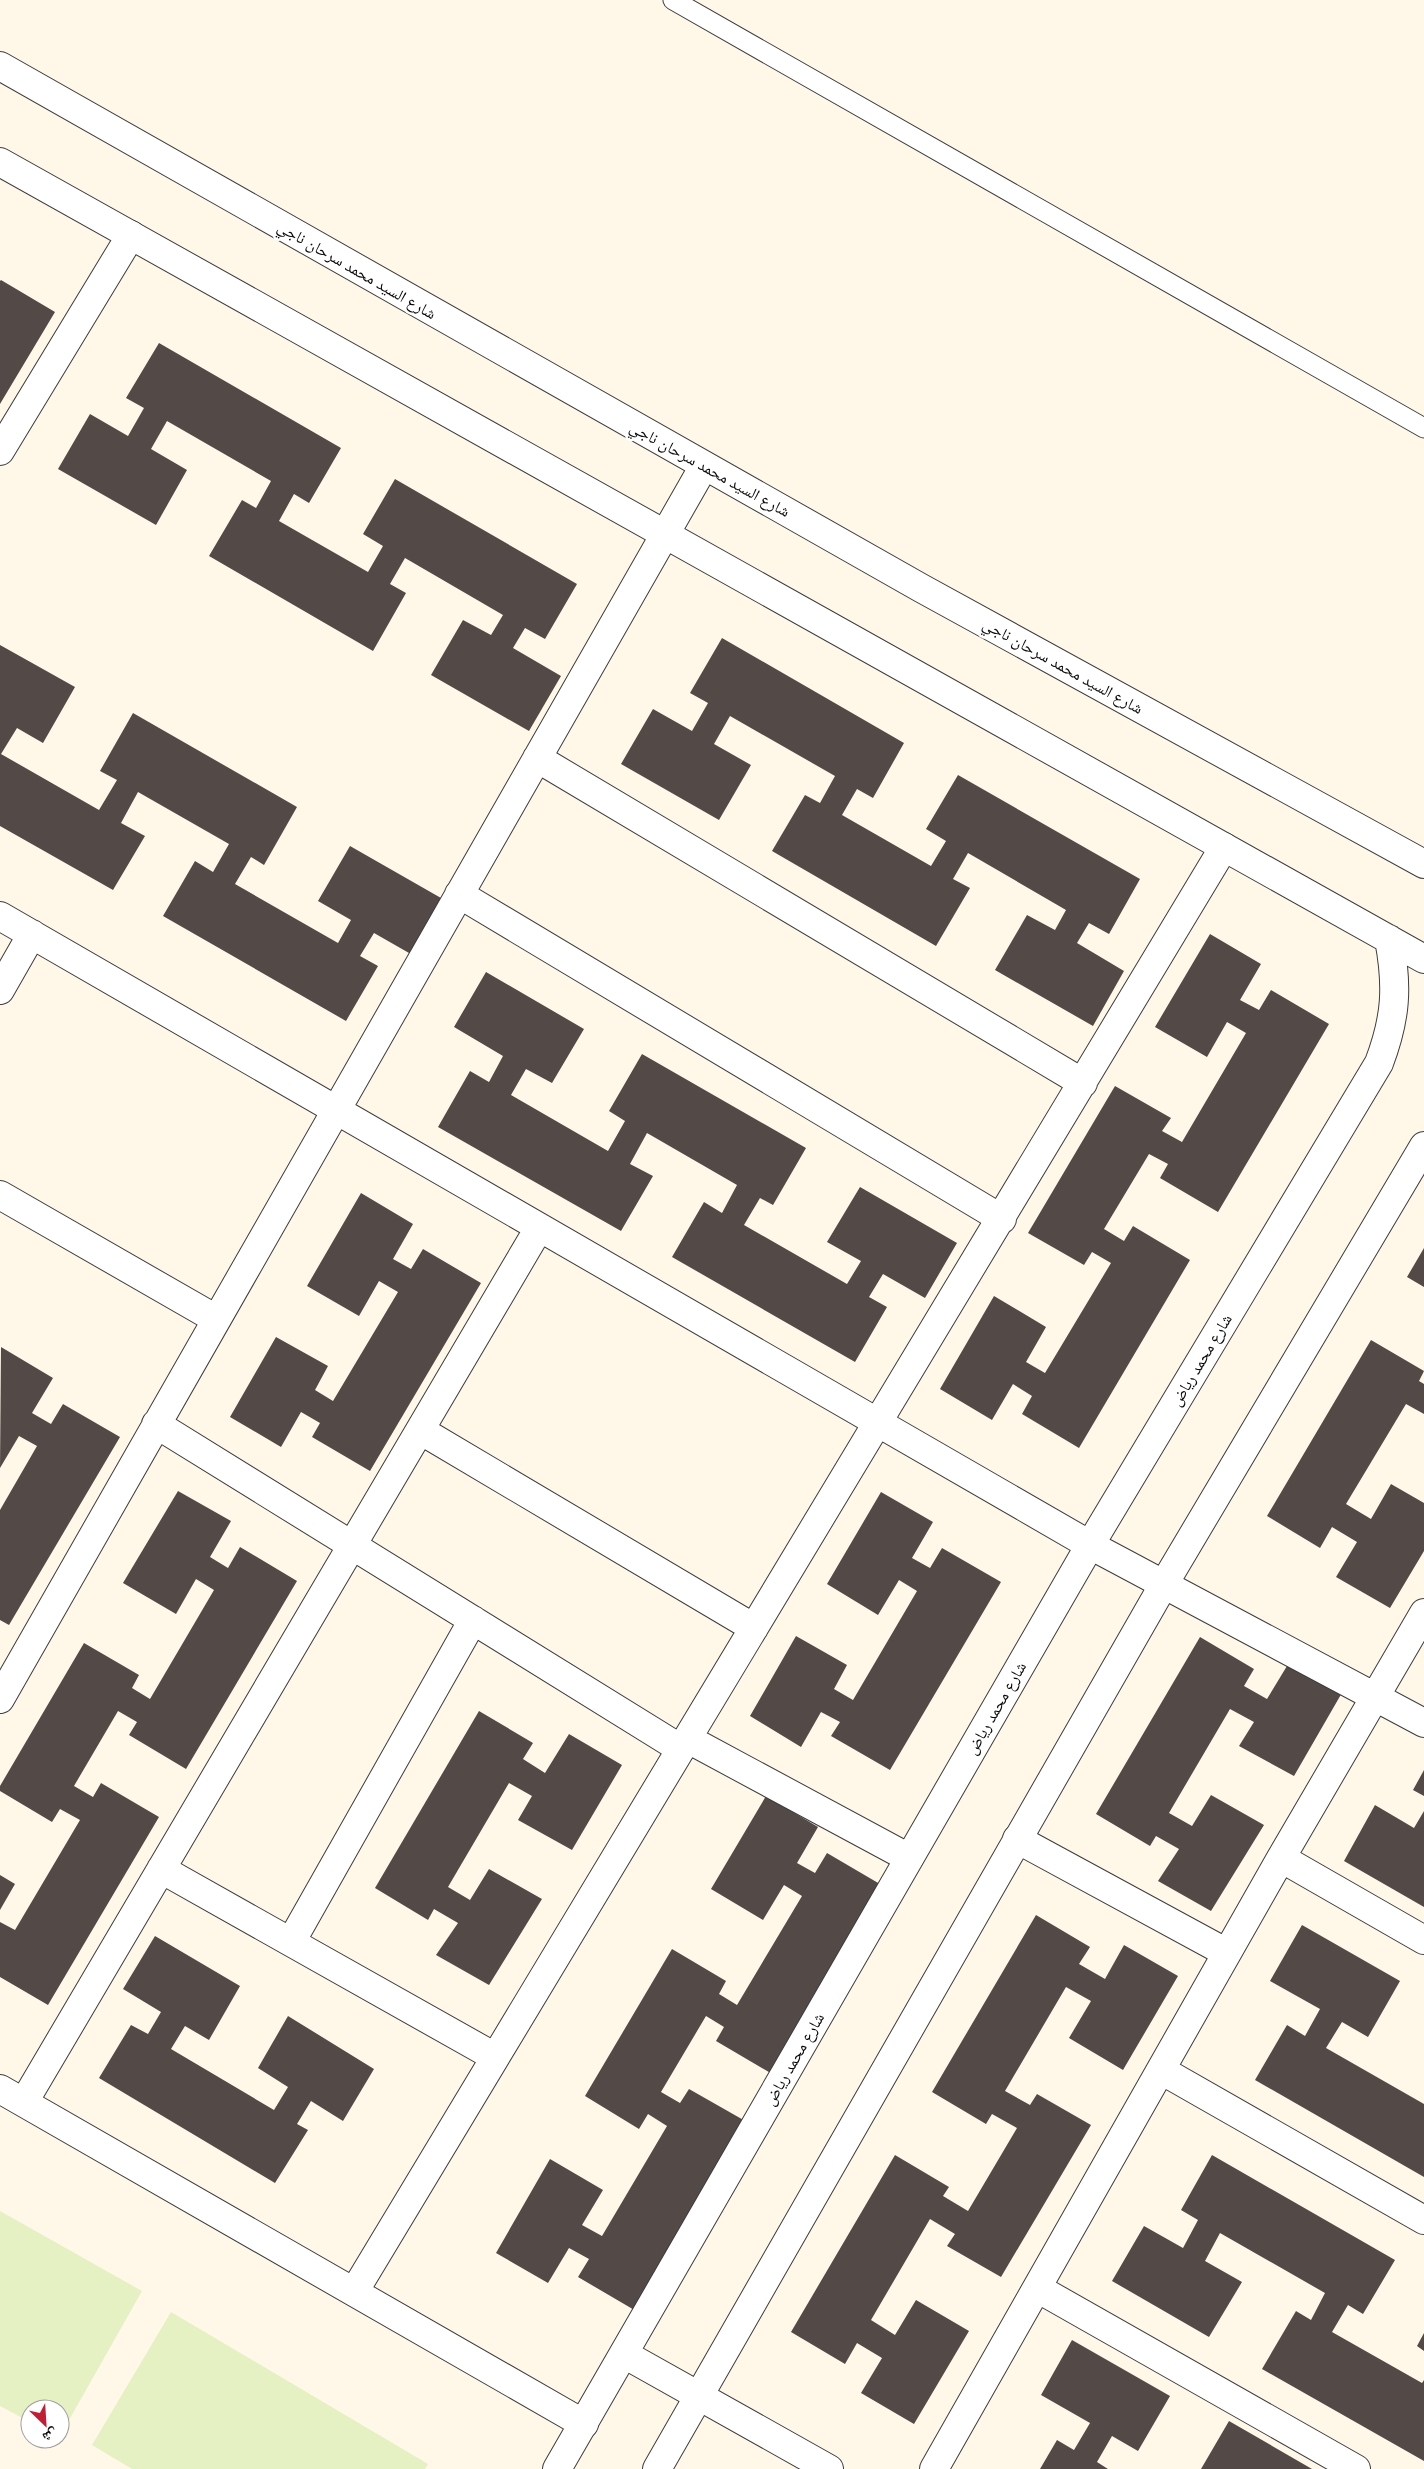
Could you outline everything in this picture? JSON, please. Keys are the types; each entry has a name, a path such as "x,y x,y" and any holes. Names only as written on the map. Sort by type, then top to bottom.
{"street":[{"name":"شارع السيد محمد سرحان ناجي","path":"0,66 921,588 1424,864"},
{"path":"0,162 1424,959"},
{"path":"0,451 131,235"},
{"path":"0,1698 704,466"},
{"path":"537,758 1083,1083"},
{"path":"354,2292 1002,1219 1224,847"},
{"path":"458,894 1002,1219"},
{"path":"0,916 1090,1545 1424,1723"},
{"path":"0,990 32,934"},
{"name":"شارع محمد رياض","path":"557,2469 1090,1545 1379,1063 1390,1033 1395,1002 1395,971 1389,939"},
{"path":"657,2469 1164,1584 1424,1146"},
{"path":"0,1195 216,1319"},
{"path":"24,2102 539,1228"},
{"path":"156,1424 473,1620 684,1744 909,1858"},
{"path":"420,1430 754,1628"},
{"path":"934,2469 1281,1858 1424,1613"},
{"path":"290,1942 473,1620"},
{"path":"1017,1839 1227,1953"},
{"path":"1281,1858 1424,1940"},
{"path":"161,1869 495,2057"},
{"path":"1161,2070 1424,2220"},
{"path":"0,2089 584,2424"},
{"path":"1037,2288 1356,2469"},
{"path":"624,2354 828,2469"}],"lane":[{"path":"673,0 1424,428"}],"green space":[{"path":"0,2211 142,2291 70,2418 70,2399 20,2399 20,2417 0,2406"},
{"path":"171,2312 428,2464 425,2469 132,2469 92,2445"}],"building":[{"path":"0,281 55,312 0,404"},
{"path":"159,343 341,448 309,503 294,494 279,521 368,572 383,546 363,534 395,479 577,584 545,639 525,628 513,648 561,676 529,731 431,675 463,620 491,635 503,615 405,558 390,584 406,593 373,651 209,556 242,500 256,508 271,481 167,421 151,449 187,470 156,525 58,469 90,414 128,436 144,408 126,398"},
{"path":"722,638 904,743 873,798 857,789 842,815 931,866 946,841 926,829 958,775 1140,879 1109,934 1089,923 1077,943 1124,971 1093,1026 995,970 1027,915 1055,930 1066,910 968,853 953,879 970,888 936,946 772,851 805,795 820,803 835,776 730,716 714,744 751,765 719,820 621,764 653,709 692,731 708,703 690,693"},
{"path":"0,645 75,687 43,743 17,728 1,754 99,810 117,780 100,771 133,713 297,807 264,865 251,857 235,884 338,943 351,920 318,901 350,846 448,902 416,957 374,933 360,956 378,966 346,1021 163,916 195,861 213,872 229,844 138,792 121,823 145,836 113,890 0,826"},
{"path":"1210,934 1261,964 1240,1000 1259,1010 1271,990 1329,1024 1218,1212 1160,1178 1168,1164 1149,1154 1104,1229 1124,1241 1133,1226 1190,1260 1079,1448 1022,1414 1032,1396 1013,1384 992,1420 940,1389 994,1296 1046,1327 1026,1362 1045,1373 1111,1263 1092,1252 1084,1265 1028,1233 1115,1086 1171,1118 1162,1131 1182,1142 1246,1033 1227,1022 1207,1057 1155,1027"},
{"path":"486,972 584,1029 552,1083 526,1069 511,1095 608,1151 625,1121 609,1111 642,1054 806,1148 773,1205 760,1198 744,1225 847,1284 861,1261 827,1242 860,1187 957,1243 925,1298 883,1274 869,1297 887,1307 855,1362 672,1257 704,1202 722,1213 737,1185 647,1133 630,1164 653,1176 621,1231 438,1127 470,1071 489,1082 503,1056 454,1027"},
{"path":"361,1193 413,1224 393,1259 411,1269 423,1249 481,1283 370,1471 312,1437 320,1423 301,1412 281,1447 230,1417 276,1337 328,1366 315,1390 333,1401 398,1292 379,1281 359,1316 307,1286"},
{"path":"1424,1248 1424,1287 1407,1277"},
{"path":"1371,1340 1424,1371 1419,1381 1424,1384 1424,1414 1406,1404 1346,1504 1371,1519 1391,1484 1424,1503 1424,1551 1390,1608 1336,1577 1357,1542 1332,1527 1320,1548 1267,1516"},
{"path":"1,1347 53,1378 32,1413 51,1424 63,1404 120,1437 9,1625 0,1620 0,1510 37,1446 19,1436 0,1468"},
{"path":"178,1491 231,1521 210,1557 228,1568 240,1547 297,1581 186,1769 129,1735 137,1722 118,1711 74,1786 93,1797 101,1783 159,1817 48,2005 0,1977 0,1922 15,1930 80,1820 60,1809 52,1822 0,1791 0,1786 84,1643 139,1675 132,1688 150,1699 214,1590 196,1579 176,1614 123,1583"},
{"path":"881,1492 933,1522 912,1558 930,1568 942,1548 1001,1582 890,1770 831,1736 840,1722 821,1712 801,1747 750,1716 796,1636 847,1665 834,1689 853,1700 917,1591 899,1580 878,1615 827,1584"},
{"path":"1200,1637 1254,1669 1244,1686 1267,1699 1290,1661 1343,1691 1294,1776 1239,1746 1254,1722 1230,1709 1169,1813 1192,1826 1211,1795 1264,1825 1211,1911 1158,1881 1179,1849 1156,1836 1150,1846 1096,1814"},
{"path":"479,1711 533,1743 523,1759 545,1773 569,1734 622,1765 572,1850 518,1820 532,1796 509,1783 448,1887 470,1900 489,1869 542,1899 489,1985 436,1955 458,1923 434,1909 428,1920 375,1888"},
{"path":"1424,1770 1424,1796 1413,1790"},
{"path":"766,1796 818,1827 797,1863 815,1873 827,1853 885,1887 774,2075 716,2041 724,2027 706,2016 661,2092 680,2103 689,2089 747,2122 636,2311 578,2277 589,2259 569,2248 548,2283 496,2253 550,2159 603,2190 582,2225 602,2236 667,2126 648,2114 639,2129 585,2096 672,1949 726,1981 719,1994 737,2005 802,1896 784,1885 763,1920 711,1889"},
{"path":"1375,1805 1414,1828 1424,1811 1424,1907 1344,1861"},
{"path":"0,1875 15,1884 0,1910"},
{"path":"1036,1915 1090,1947 1079,1964 1105,1979 1124,1945 1178,1976 1123,2070 1069,2038 1091,2001 1066,1987 1005,2091 1030,2105 1037,2094 1091,2125 1001,2277 947,2246 955,2234 930,2219 871,2320 895,2335 916,2300 969,2331 914,2424 861,2393 882,2358 857,2343 845,2364 791,2332 895,2155 949,2187 943,2196 968,2211 1017,2128 992,2114 986,2124 932,2092"},
{"path":"1302,1925 1400,1981 1368,2037 1342,2022 1326,2048 1424,2104 1424,2177 1255,2080 1287,2025 1305,2036 1320,2009 1270,1981"},
{"path":"155,1936 240,1986 209,2040 185,2026 171,2049 274,2110 288,2087 258,2068 288,2016 374,2069 343,2121 311,2101 297,2124 308,2130 275,2183 99,2078 131,2025 148,2034 161,2012 123,1989"},
{"path":"1212,2155 1395,2260 1363,2314 1348,2305 1332,2332 1422,2383 1424,2380 1424,2461 1262,2369 1296,2311 1311,2320 1325,2293 1220,2233 1205,2261 1242,2282 1209,2337 1112,2281 1144,2226 1183,2248 1198,2220 1181,2210"},
{"path":"1424,2333 1424,2351 1417,2346"},
{"path":"1072,2340 1170,2396 1138,2451 1112,2436 1097,2462 1108,2469 1040,2469 1057,2440 1074,2450 1090,2423 1041,2395"},
{"path":"1229,2421 1312,2469 1201,2469"}]}
